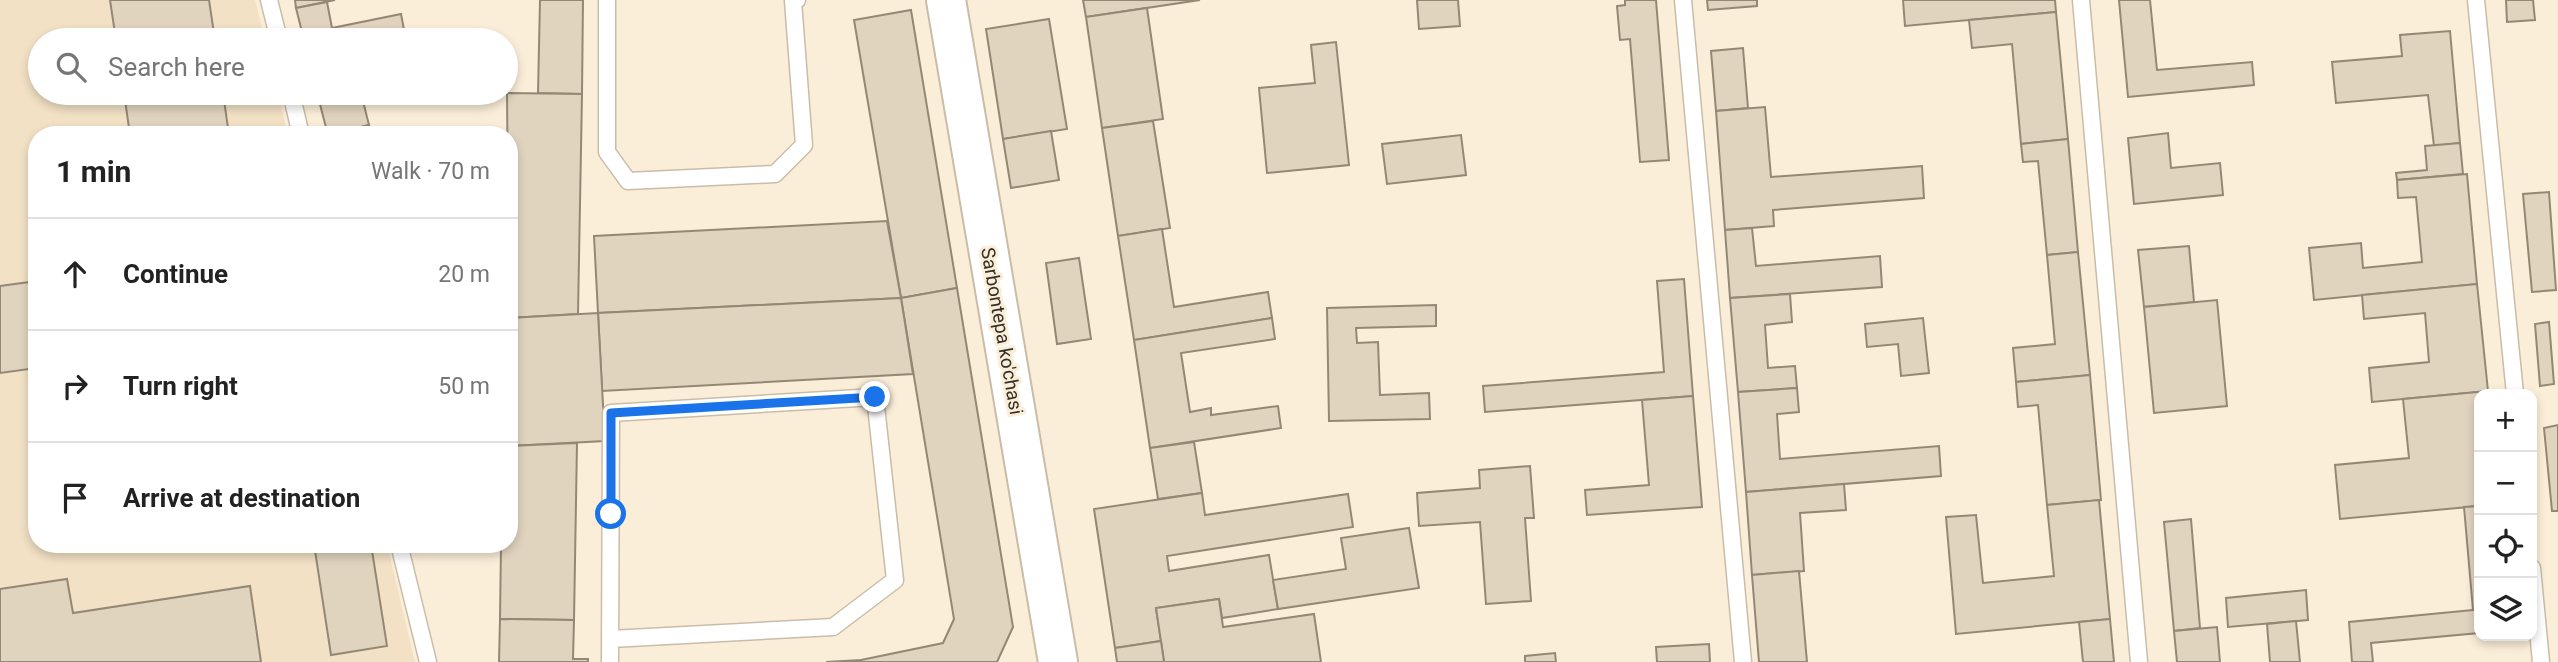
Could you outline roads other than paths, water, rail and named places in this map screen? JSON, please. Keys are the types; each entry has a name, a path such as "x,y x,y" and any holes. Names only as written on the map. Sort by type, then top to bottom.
{"street":[{"name":"Sarbontepa ko'chasi","path":"946,0 1059,662"}],"lane":[{"path":"269,0 276,28"},
{"path":"607,0 607,152 628,181 775,174 804,145 793,1 797,0"},
{"path":"1683,0 1742,662"},
{"path":"2081,0 2139,662"},
{"path":"2476,0 2515,389"},
{"path":"294,105 300,126"},
{"path":"610,662 611,413 875,397 895,580 834,627 611,639"},
{"path":"401,553 428,662"},
{"path":"2533,578 2541,662"}]}
